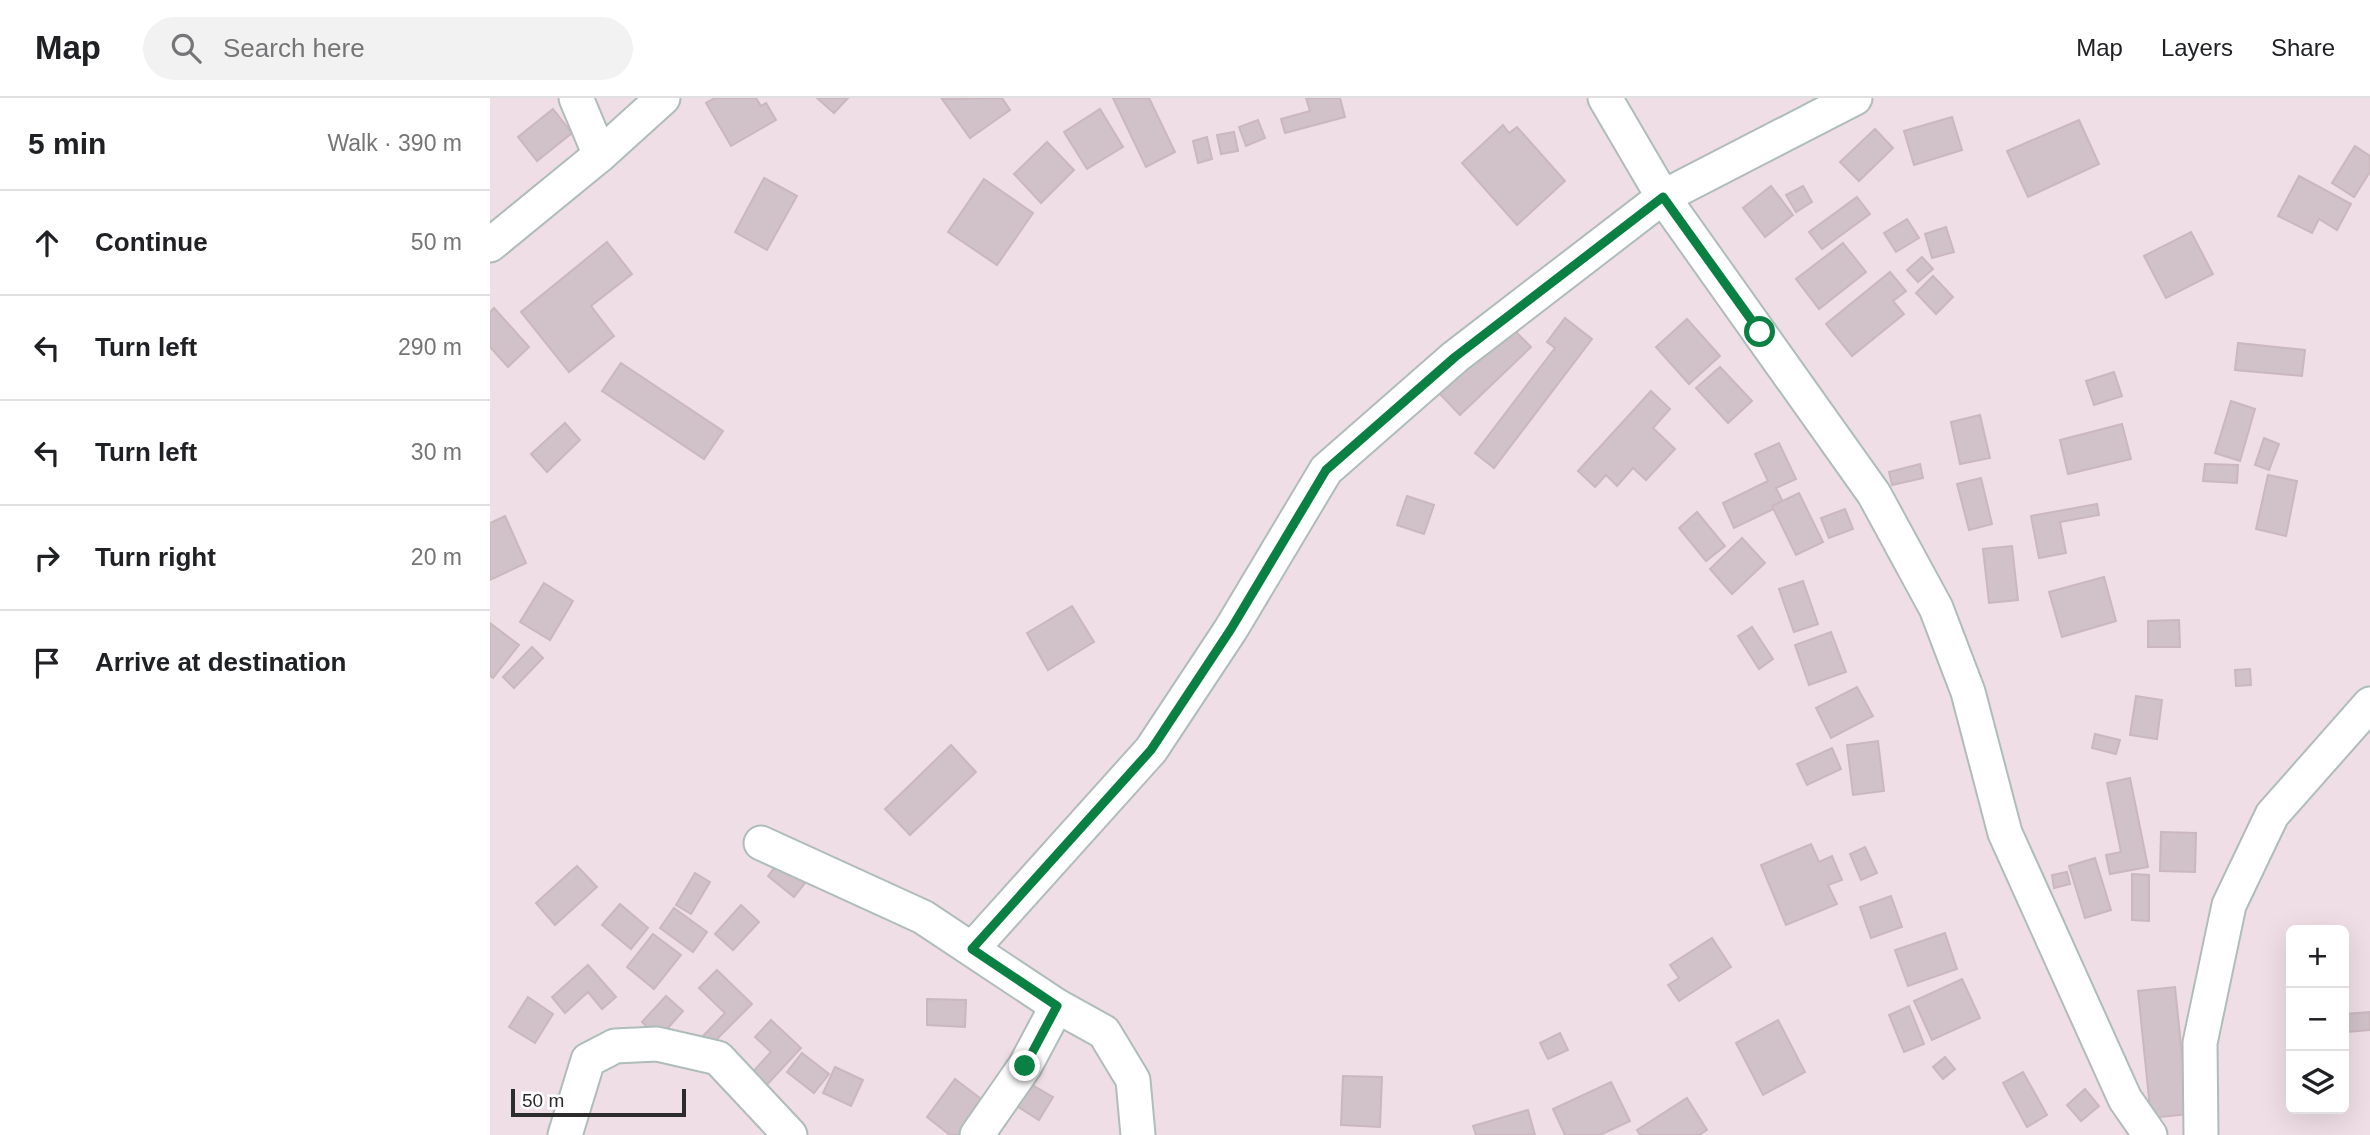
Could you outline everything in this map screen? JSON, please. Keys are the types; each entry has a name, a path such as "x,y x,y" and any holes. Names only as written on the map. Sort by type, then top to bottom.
{"street":[{"path":"576,98 600,155"},
{"path":"490,245 600,155 663,98"},
{"path":"1605,98 1663,197 1874,494 1936,608 1968,692 2005,833 2125,1099 2150,1135"},
{"path":"972,949 1151,750 1231,629 1326,470 1455,357 1663,197 1855,98"},
{"path":"2201,1135 2200,1043 2229,905 2273,815 2370,704"},
{"path":"761,843 923,917 1057,1006 1104,1032 1133,1080 1138,1135"},
{"path":"977,1135 1025,1066 1057,1006"},
{"path":"565,1135 588,1060 615,1046 657,1044 718,1058 790,1135"}],"building":[{"path":"715,98 756,98 761,106 766,103 776,120 731,146 706,103"},
{"path":"817,98 848,98 834,113"},
{"path":"1002,98 1010,110 970,138 942,99"},
{"path":"1113,98 1149,98 1175,152 1146,167"},
{"path":"1306,98 1340,98 1345,117 1285,133 1281,119 1310,111"},
{"path":"553,109 572,133 537,161 518,137"},
{"path":"1100,109 1123,147 1087,169 1064,132"},
{"path":"1952,117 1962,150 1914,165 1904,131"},
{"path":"1258,120 1265,138 1246,146 1239,127"},
{"path":"2079,120 2099,164 2028,197 2007,151"},
{"path":"1503,125 1509,133 1517,127 1565,181 1517,225 1462,163"},
{"path":"1875,129 1893,148 1859,181 1840,162"},
{"path":"1234,132 1238,151 1221,154 1217,135"},
{"path":"1207,137 1212,159 1198,163 1193,141"},
{"path":"1047,142 1074,170 1041,203 1014,174"},
{"path":"2355,146 2370,156 2370,172 2354,197 2332,183"},
{"path":"2299,176 2351,204 2337,230 2319,219 2312,233 2278,216"},
{"path":"764,178 797,196 767,250 735,232"},
{"path":"984,179 1033,213 997,265 948,232"},
{"path":"1771,186 1793,215 1765,237 1743,208"},
{"path":"1803,186 1812,202 1796,212 1786,195"},
{"path":"1857,197 1870,214 1822,249 1809,232"},
{"path":"1907,219 1919,238 1896,252 1884,233"},
{"path":"1946,227 1954,252 1932,258 1925,234"},
{"path":"2191,232 2213,274 2166,298 2144,256"},
{"path":"607,242 632,274 591,306 614,336 569,372 521,312"},
{"path":"1843,243 1866,272 1819,309 1796,279"},
{"path":"1922,257 1933,269 1918,282 1907,270"},
{"path":"1890,272 1906,291 1893,301 1904,314 1852,356 1826,324"},
{"path":"1933,276 1953,297 1936,314 1916,293"},
{"path":"494,308 529,347 508,367 490,347 490,312"},
{"path":"1565,318 1592,339 1494,468 1475,453 1555,348 1547,342"},
{"path":"1687,319 1720,356 1689,384 1656,347"},
{"path":"1509,325 1531,347 1460,415 1439,393"},
{"path":"2238,343 2305,350 2302,376 2235,370"},
{"path":"621,363 723,431 704,459 602,391"},
{"path":"1720,367 1752,401 1728,423 1696,388"},
{"path":"2114,372 2122,396 2094,405 2086,381"},
{"path":"1651,391 1670,409 1653,428 1675,449 1646,480 1633,468 1617,486 1606,475 1595,487 1578,471"},
{"path":"2231,401 2255,409 2240,461 2215,453"},
{"path":"1980,415 1990,458 1960,464 1951,422"},
{"path":"565,423 580,440 547,472 531,454"},
{"path":"2122,424 2131,459 2068,474 2060,440"},
{"path":"2264,438 2279,444 2269,470 2255,465"},
{"path":"1779,443 1796,479 1776,488 1784,504 1734,528 1723,503 1768,481 1755,454"},
{"path":"1920,464 1923,478 1892,485 1889,472"},
{"path":"2205,464 2238,465 2237,483 2203,481"},
{"path":"2268,475 2297,481 2286,536 2256,529"},
{"path":"1981,478 1992,524 1969,530 1957,484"},
{"path":"1799,493 1823,542 1796,555 1772,506"},
{"path":"1407,496 1434,505 1424,534 1397,525"},
{"path":"2097,504 2099,515 2060,522 2066,553 2039,558 2031,516"},
{"path":"1845,509 1853,529 1829,538 1821,518"},
{"path":"1697,512 1725,546 1706,561 1679,528"},
{"path":"505,516 526,563 490,580 490,523"},
{"path":"1742,538 1765,563 1732,594 1710,569"},
{"path":"2012,546 2018,600 1989,603 1983,549"},
{"path":"2104,577 2116,621 2062,637 2049,592"},
{"path":"1803,581 1818,624 1794,632 1779,589"},
{"path":"544,583 573,601 550,640 520,622"},
{"path":"1072,606 1094,642 1048,670 1027,633"},
{"path":"2179,620 2180,647 2148,647 2148,621"},
{"path":"490,623 519,645 493,678 490,676"},
{"path":"1752,627 1773,659 1759,669 1738,636"},
{"path":"1831,632 1846,672 1809,685 1795,645"},
{"path":"532,647 543,658 514,688 503,677"},
{"path":"2250,669 2251,685 2236,686 2235,670"},
{"path":"1857,687 1873,716 1831,738 1816,708"},
{"path":"2136,696 2162,700 2157,739 2130,735"},
{"path":"2095,734 2120,740 2116,754 2092,748"},
{"path":"1878,741 1884,791 1853,795 1847,745"},
{"path":"951,745 976,772 910,835 885,809"},
{"path":"1832,748 1841,769 1807,785 1797,764"},
{"path":"2130,778 2148,867 2110,874 2106,855 2121,852 2107,783"},
{"path":"2161,832 2196,833 2195,872 2160,871"},
{"path":"1811,844 1819,862 1832,856 1842,880 1828,885 1837,904 1786,925 1761,865"},
{"path":"1865,847 1877,873 1861,880 1850,854"},
{"path":"783,857 809,878 794,897 768,876"},
{"path":"2095,858 2111,910 2085,918 2069,866"},
{"path":"577,866 597,887 555,925 536,903"},
{"path":"2067,872 2070,884 2054,888 2052,875"},
{"path":"695,873 710,882 691,914 676,905"},
{"path":"2132,874 2149,875 2149,921 2132,920"},
{"path":"1891,896 1902,927 1871,938 1860,907"},
{"path":"620,904 648,928 631,949 602,925"},
{"path":"741,905 759,922 733,950 715,934"},
{"path":"674,908 707,932 693,952 660,928"},
{"path":"1945,933 1957,969 1908,986 1895,950"},
{"path":"653,934 681,955 654,989 627,967"},
{"path":"1712,938 1731,967 1679,1001 1668,985 1679,978 1670,965"},
{"path":"588,965 616,997 602,1009 588,992 565,1013 552,997"},
{"path":"717,970 752,1004 712,1044 703,1036 725,1013 699,988"},
{"path":"1962,979 1980,1018 1932,1040 1914,1001"},
{"path":"2175,987 2188,1114 2151,1118 2138,991"},
{"path":"666,996 683,1011 659,1038 642,1022"},
{"path":"528,997 553,1014 535,1043 509,1027"},
{"path":"927,999 966,1000 965,1027 927,1025"},
{"path":"1909,1006 1924,1044 1904,1052 1889,1015"},
{"path":"2370,1012 2370,1030 2349,1032 2349,1014"},
{"path":"771,1020 801,1048 763,1089 749,1076 771,1052 755,1037"},
{"path":"1778,1020 1805,1072 1763,1095 1736,1043"},
{"path":"1560,1033 1568,1050 1548,1059 1540,1043"},
{"path":"802,1053 829,1074 814,1093 787,1072"},
{"path":"1945,1057 1955,1069 1943,1079 1933,1067"},
{"path":"835,1067 863,1080 851,1106 823,1093"},
{"path":"2023,1072 2047,1115 2027,1127 2003,1083"},
{"path":"1343,1076 1382,1077 1380,1127 1341,1125"},
{"path":"955,1079 985,1102 960,1135 950,1135 927,1117"},
{"path":"1611,1082 1630,1121 1600,1135 1565,1135 1553,1109"},
{"path":"1029,1083 1053,1097 1039,1120 1015,1105"},
{"path":"2085,1089 2099,1106 2081,1121 2067,1105"},
{"path":"1687,1098 1707,1130 1699,1135 1640,1135 1637,1130"},
{"path":"1528,1110 1535,1135 1476,1135 1473,1126"}],"route":[{"path":"1025,1066 1057,1006 972,949 1151,750 1231,629 1326,470 1455,357 1663,197 1760,332"}]}
